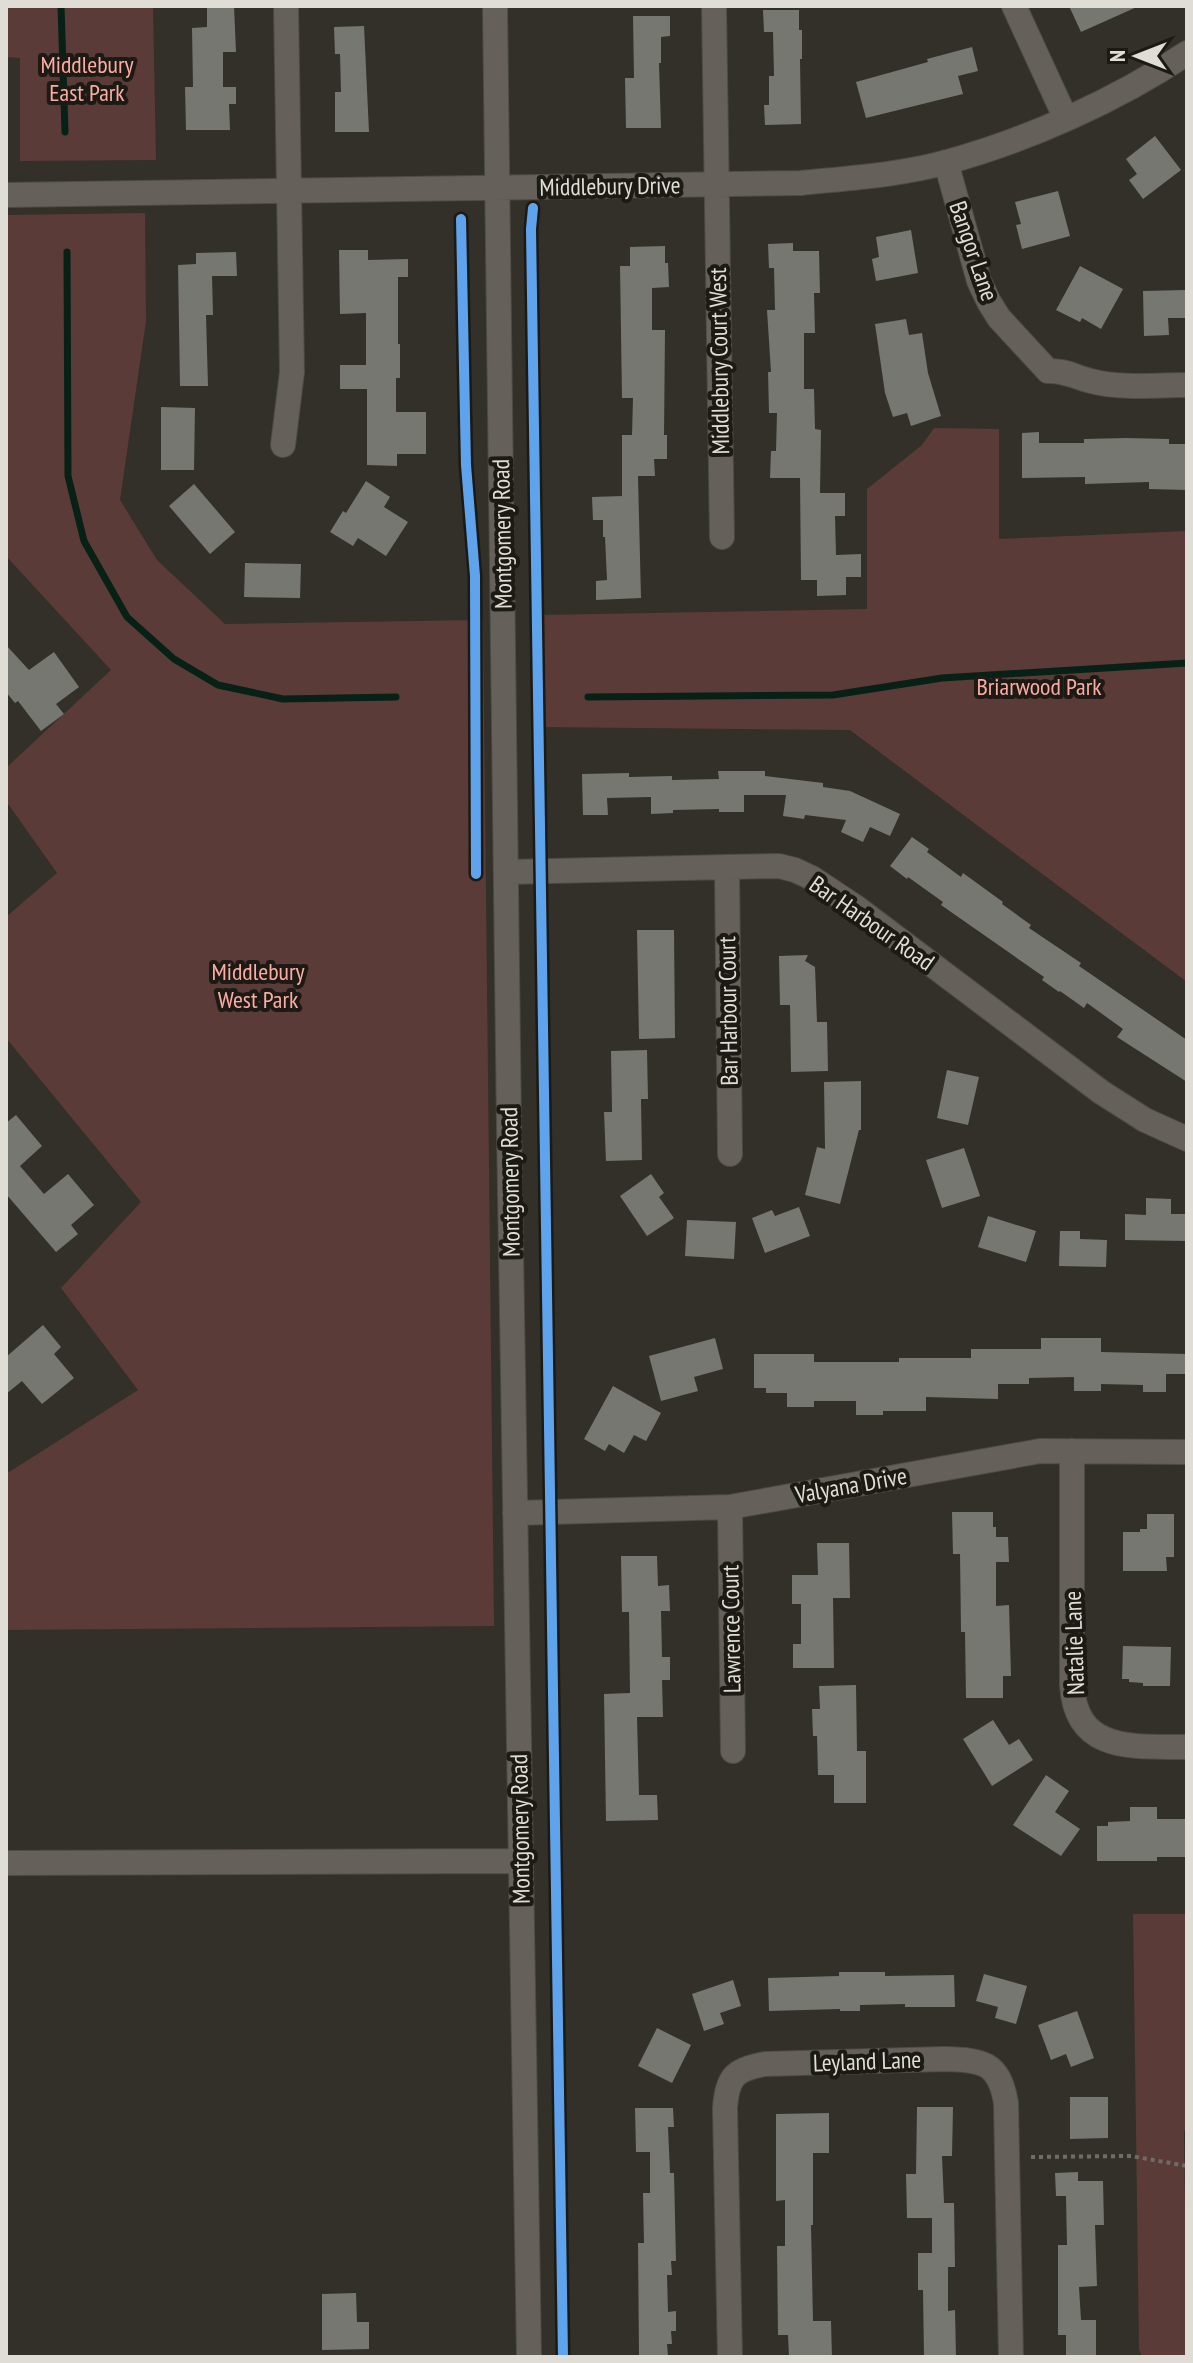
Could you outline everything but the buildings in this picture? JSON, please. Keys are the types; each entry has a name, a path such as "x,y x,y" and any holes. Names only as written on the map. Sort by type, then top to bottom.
{"street":[{"path":"283,445 292,372 286,6"},
{"name":"Montgomery Road","path":"495,6 529,2357"},
{"name":"Middlebury Court West","path":"714,6 722,537"},
{"path":"1014,6 1066,119"},
{"name":"Middlebury Drive","path":"6,195 717,185 801,183 876,175 946,162 1066,119 1100,104 1187,53"},
{"name":"Bangor Lane","path":"946,162 979,281 989,302 999,318 1048,371 1060,370 1091,381 1123,386 1187,385"},
{"name":"Bar Harbour Road","path":"506,872 779,866 812,878 857,908 1101,1092 1145,1120 1187,1139"},
{"name":"Bar Harbour Court","path":"727,867 730,1154"},
{"name":"Valyana Drive","path":"515,1513 730,1507 1040,1451 1187,1452"},
{"name":"Natalie Lane","path":"1072,1451 1072,1685 1075,1705 1087,1726 1107,1742 1187,1747"},
{"name":"Lawrence Court","path":"730,1507 733,1751"},
{"path":"6,1863 520,1861"},
{"name":"Leyland Lane","path":"730,2357 725,2108 728,2085 734,2075 746,2067 765,2064 944,2059 980,2063 996,2071 1003,2086 1006,2103 1011,2357"}],"path":[{"path":"1028,2157 1131,2156 1187,2166"}],"green space":[{"name":"Middlebury East Park","path":"6,6 153,6 156,160 20,161 20,58 6,57"},
{"name":"Middlebury West Park","path":"145,213 146,321 120,500 157,560 225,624 483,620 494,1626 6,1630 6,1474 138,1390 61,1288 141,1202 6,1038 6,917 57,873 6,801 6,768 111,670 6,556 6,215"},
{"name":"Briarwood Park","path":"934,428 999,429 999,539 1187,531 1187,982 850,730 540,727 539,615 867,609 867,489 922,445"},
{"path":"1133,1914 1187,1914 1187,2130 1184,2131 1187,2357 1142,2357 1139,2349"}],"waterway":[{"path":"61,6 65,132"},
{"path":"67,252 68,476 84,541 127,617 174,659 218,685 283,699 396,697"},
{"path":"588,697 833,695 942,678 1187,663"}],"cycle path":[{"path":"533,208 563,2357"},
{"path":"461,219 466,465 475,576 476,874"}]}
